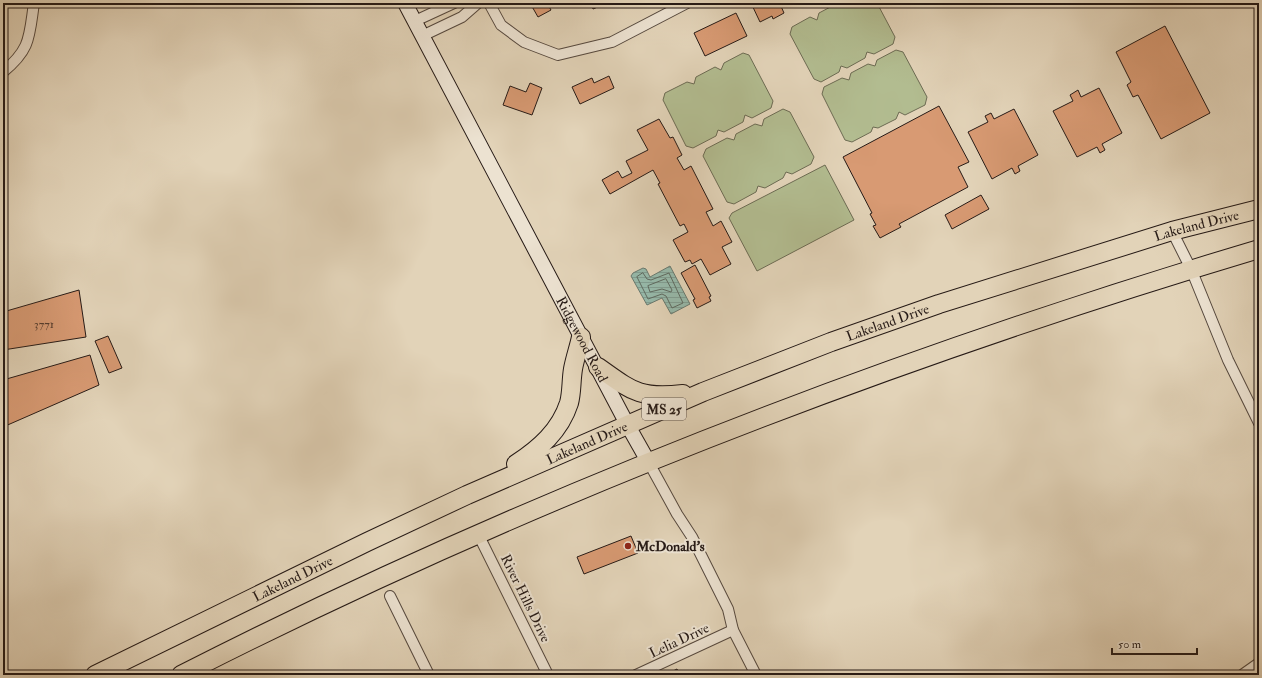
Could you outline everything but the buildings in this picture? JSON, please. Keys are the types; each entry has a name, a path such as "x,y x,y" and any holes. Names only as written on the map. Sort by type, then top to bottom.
{"highway":[{"name":"Lakeland Drive","path":"101,674 367,542 627,424 703,392 831,342 939,304 1172,231 1259,209"},
{"path":"180,675 384,575 649,462 856,382 985,336 1191,269 1259,249"},
{"path":"468,495 534,452 552,436 568,404 572,389 573,371 581,336"},
{"path":"598,367 633,391 646,395 659,397 703,392"}],"street":[{"path":"3,72 28,45 34,3"},
{"name":"Ridgewood Road","path":"405,3 627,424 677,514 692,537 728,609 733,630 756,675"},
{"path":"415,21 454,3"},
{"path":"422,36 462,17 478,3"},
{"path":"489,3 501,25 524,42 558,54 612,42 688,3"},
{"path":"1172,231 1191,269 1228,360 1259,423"},
{"name":"River Hills Drive","path":"478,534 548,675"},
{"path":"390,596 429,675"},
{"name":"Lelia Drive","path":"636,675 733,630"},
{"path":"1242,675 1259,663"}],"shaded area":[{"path":"844,3 877,3 895,37 893,44 874,54 867,52 865,58 847,68 841,66 839,72 821,82 814,79 790,34 792,27 810,17 817,20 819,13 836,4 843,6"},
{"path":"896,50 903,52 927,97 925,105 905,115 899,112 896,119 878,128 873,127 871,132 852,142 845,140 822,94 824,87 842,78 849,80 851,73 868,64 875,66 877,60"},
{"path":"743,53 749,55 773,101 771,108 752,118 745,115 743,122 724,132 718,130 716,136 693,148 686,146 663,100 665,93 687,82 694,84 696,77 715,67 721,70 724,63"},
{"path":"783,109 790,112 814,157 811,164 792,174 786,172 783,178 765,188 758,186 756,192 734,204 727,202 703,156 706,149 727,138 734,140 736,134 755,124 762,126 764,119"},
{"path":"825,165 854,220 757,271 729,218 732,213"}],"water":[{"path":"670,266 690,304 671,314 662,298 647,305 631,276 633,273 643,268 646,269 650,277"}],"place":[{"name":"McDonald's","path":"628,546"}]}
